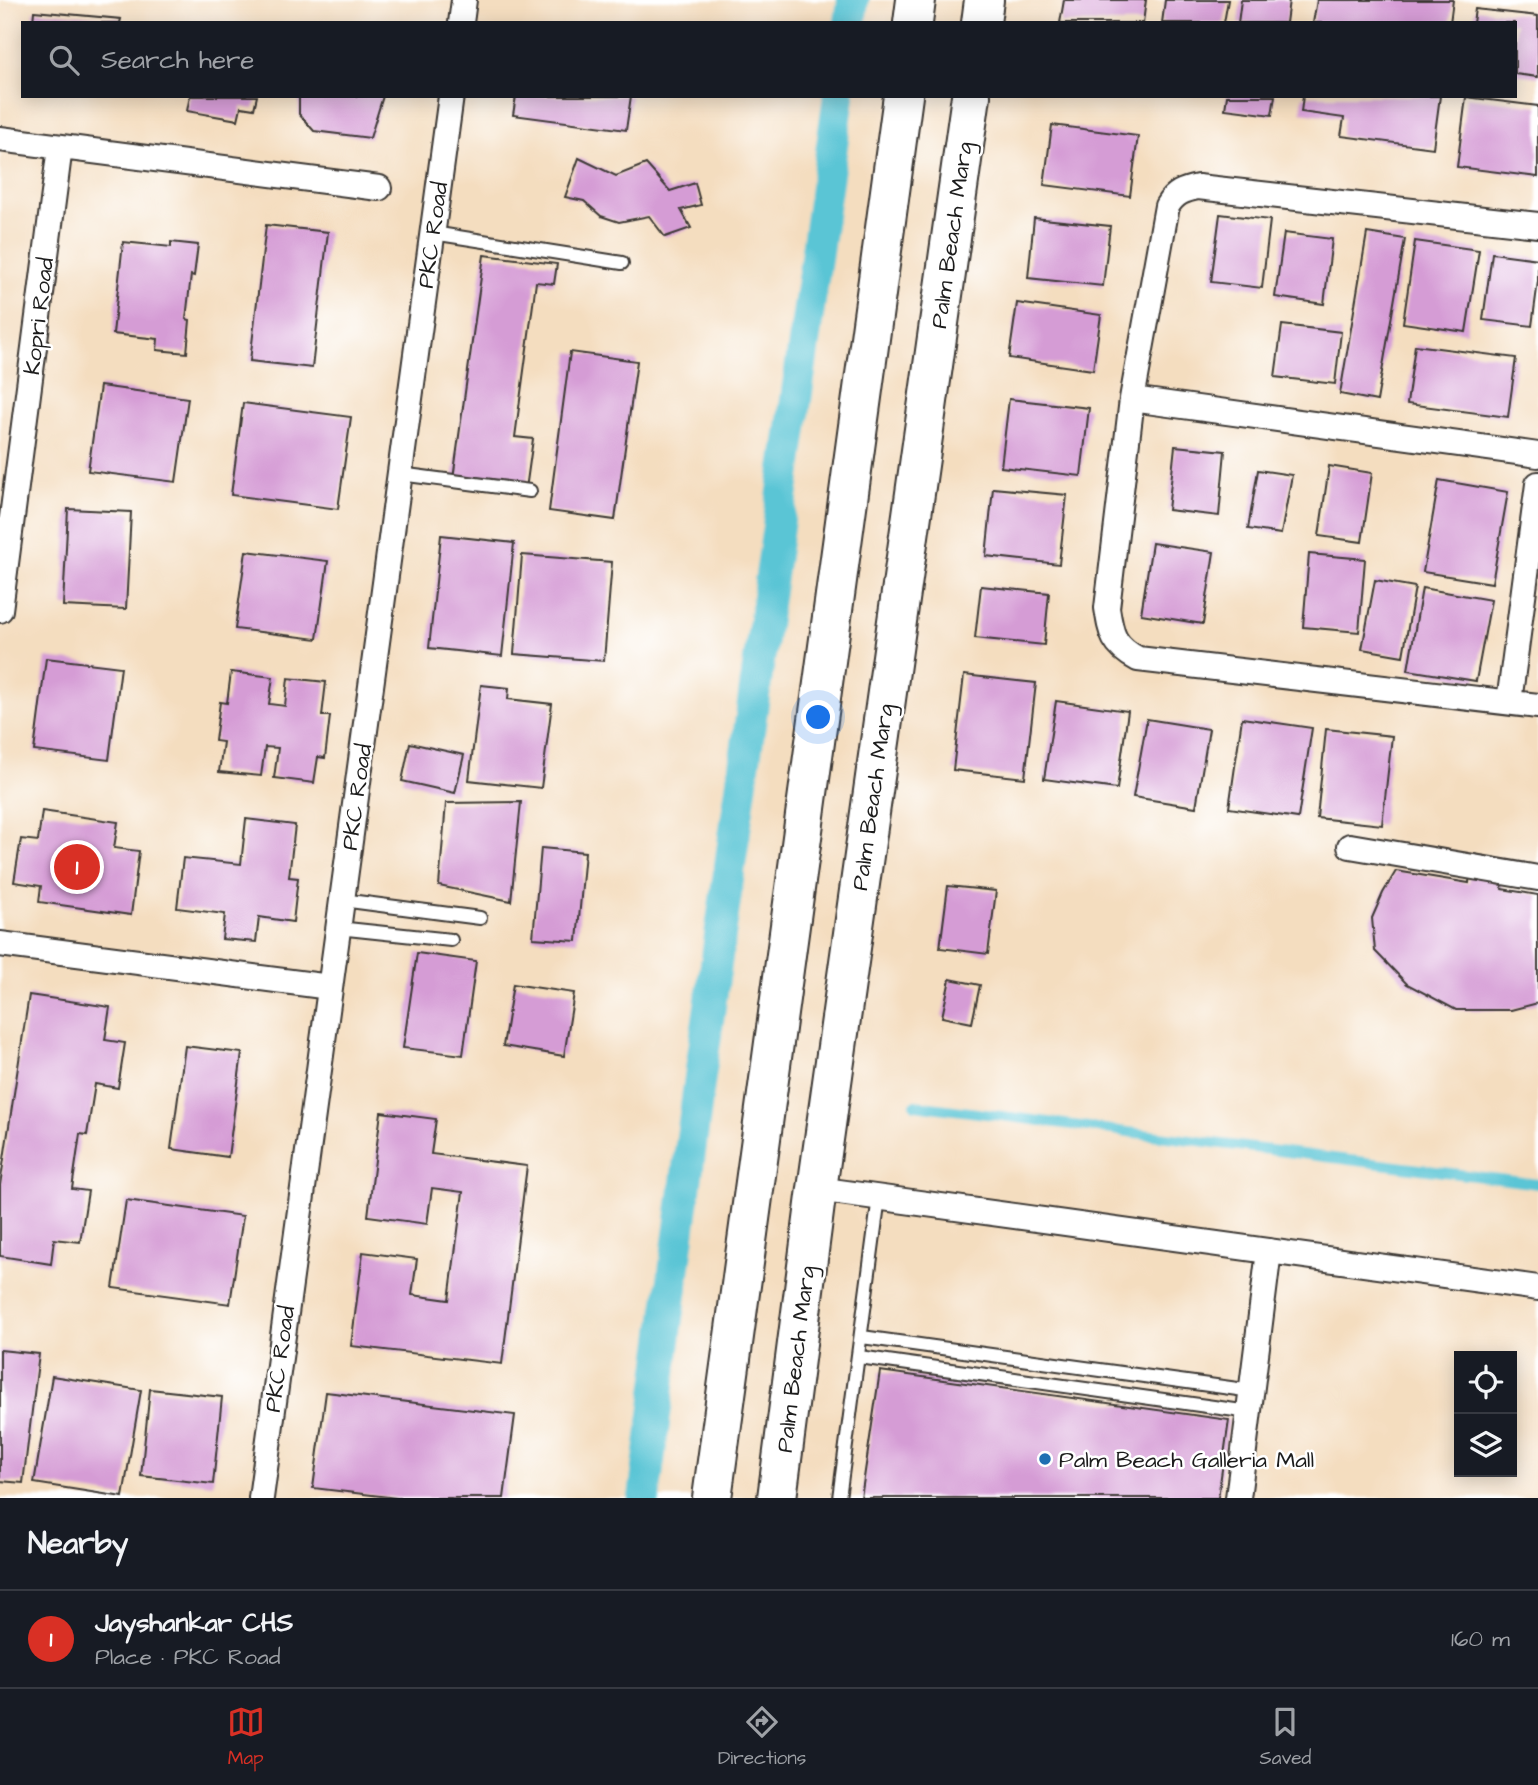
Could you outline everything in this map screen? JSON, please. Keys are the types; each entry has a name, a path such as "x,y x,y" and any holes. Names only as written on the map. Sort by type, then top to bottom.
{"main road":[{"path":"913,21 916,0"},
{"path":"981,21 984,0"},
{"path":"712,1498 903,98"},
{"name":"Palm Beach Marg","path":"777,1498 817,1189 971,98"}],"street":[{"path":"461,21 464,0"},
{"name":"PKC Road","path":"261,1498 451,98"},
{"path":"0,139 379,188"},
{"name":"Kopri Road","path":"0,610 60,147"},
{"path":"1538,225 1198,187 1184,190 1174,196 1167,206 1132,399 1107,608 1111,633 1123,651 1138,659 1538,706"},
{"path":"1132,399 1538,455"},
{"path":"1508,702 1538,484"},
{"path":"1350,846 1538,878"},
{"path":"0,944 330,986"},
{"path":"817,1189 1538,1288"},
{"path":"1238,1498 1269,1251"}],"lane":[{"path":"433,233 622,263"},
{"path":"400,474 530,491"},
{"path":"342,900 480,918"},
{"path":"338,928 451,940"},
{"path":"839,1498 879,1197"},
{"path":"862,1337 1250,1401"},
{"path":"859,1357 1213,1411 1250,1401"}],"building":[{"path":"1064,0 1146,0 1143,21 1060,21"},
{"path":"1165,0 1228,0 1224,21 1162,21"},
{"path":"1241,0 1289,0 1286,21 1238,21"},
{"path":"1317,0 1453,0 1450,21 1313,21"},
{"path":"1475,9 1538,16 1538,77 1517,74 1517,21 1473,21"},
{"path":"34,11 121,19 120,21 33,21"},
{"path":"190,98 257,98 254,109 241,107 238,120 187,111"},
{"path":"299,98 382,98 370,138 314,131 299,114"},
{"path":"516,98 631,98 626,130 513,115"},
{"path":"1227,98 1275,98 1272,115 1225,109"},
{"path":"1303,98 1440,98 1433,148 1341,136 1344,118 1301,112"},
{"path":"1466,98 1538,106 1538,177 1457,167"},
{"path":"1052,125 1138,136 1130,196 1044,185"},
{"path":"579,158 616,176 646,164 670,191 695,183 701,205 681,210 691,228 665,237 649,216 619,222 601,216 584,201 565,197"},
{"path":"1220,214 1270,220 1262,288 1211,282"},
{"path":"1034,218 1110,226 1103,286 1028,278"},
{"path":"266,225 328,232 312,368 250,361"},
{"path":"1284,233 1332,239 1324,304 1275,297"},
{"path":"1367,233 1405,239 1377,401 1340,394"},
{"path":"1415,241 1479,250 1466,332 1403,323"},
{"path":"123,242 171,247 171,242 198,245 194,276 191,275 186,319 190,320 187,353 157,350 158,339 113,334"},
{"path":"1492,253 1538,259 1532,326 1483,320"},
{"path":"484,255 557,264 554,284 536,282 515,437 533,439 526,489 453,479"},
{"path":"1017,303 1101,315 1093,370 1009,358"},
{"path":"1282,325 1341,332 1335,384 1275,377"},
{"path":"1415,345 1516,358 1508,417 1407,404"},
{"path":"570,352 637,361 615,520 549,511"},
{"path":"100,386 188,398 176,482 88,471"},
{"path":"1009,399 1089,408 1081,476 1001,467"},
{"path":"243,403 351,417 338,509 231,495"},
{"path":"1175,446 1225,451 1219,516 1168,510"},
{"path":"1329,466 1372,473 1362,542 1319,536"},
{"path":"1258,470 1292,475 1281,534 1248,529"},
{"path":"1439,480 1508,492 1492,583 1423,572"},
{"path":"993,488 1067,495 1059,564 986,556"},
{"path":"68,509 131,512 126,609 63,606"},
{"path":"441,535 514,543 502,656 429,648"},
{"path":"1152,543 1214,552 1203,624 1141,614"},
{"path":"246,551 328,561 317,639 235,629"},
{"path":"1309,554 1365,559 1359,632 1303,627"},
{"path":"522,555 612,562 604,661 514,654"},
{"path":"1375,580 1415,587 1403,656 1362,649"},
{"path":"981,586 1049,593 1044,645 975,638"},
{"path":"1422,588 1491,600 1476,681 1408,670"},
{"path":"46,658 121,667 109,760 34,751"},
{"path":"231,672 273,677 269,704 285,706 288,678 326,682 322,716 330,716 325,758 318,757 314,783 274,778 278,748 265,747 261,776 219,772 223,742 215,741 220,702 227,703"},
{"path":"964,675 1036,683 1025,778 953,770"},
{"path":"481,685 509,688 508,699 552,704 541,788 469,780"},
{"path":"1056,701 1128,711 1117,789 1044,779"},
{"path":"1242,718 1312,728 1298,818 1229,808"},
{"path":"1147,719 1209,729 1196,807 1133,797"},
{"path":"1326,729 1392,736 1382,825 1317,818"},
{"path":"410,743 464,755 455,793 402,781"},
{"path":"521,802 511,901 439,886 446,803"},
{"path":"42,811 118,822 114,848 139,851 131,915 39,902 41,886 14,882 21,839 38,841"},
{"path":"246,819 295,825 289,877 298,878 293,922 259,917 256,942 222,939 225,914 177,908 183,858 241,864"},
{"path":"541,848 585,852 577,941 533,938"},
{"path":"1396,871 1469,883 1470,875 1503,882 1502,889 1538,895 1538,1003 1511,1010 1456,1010 1407,984 1375,951 1372,918"},
{"path":"948,886 996,891 988,954 940,948"},
{"path":"417,953 476,961 463,1055 403,1048"},
{"path":"950,979 980,985 972,1023 942,1017"},
{"path":"513,984 574,993 564,1056 503,1046"},
{"path":"29,995 110,1007 105,1040 125,1043 118,1088 95,1084 87,1135 80,1134 72,1189 88,1191 80,1242 54,1239 51,1264 0,1256 0,1185"},
{"path":"185,1046 242,1053 228,1157 171,1149"},
{"path":"381,1112 436,1119 431,1154 527,1166 502,1364 351,1346 363,1252 417,1259 412,1295 449,1300 463,1192 432,1188 427,1224 368,1216"},
{"path":"126,1200 243,1216 230,1304 113,1288"},
{"path":"0,1350 39,1354 23,1483 0,1481"},
{"name":"Palm Beach Galleria Mall","path":"880,1371 1229,1420 1218,1498 861,1498"},
{"path":"52,1376 141,1390 123,1497 34,1483"},
{"path":"150,1389 222,1397 213,1484 141,1476"},
{"path":"326,1392 515,1415 504,1498 397,1498 313,1488"}],"waterway":[{"path":"850,21 853,0"},
{"path":"644,1498 700,1077 839,98"},
{"path":"915,1105 1538,1184"}],"place":[{"name":"Jayshankar CHS","path":"77,867"},
{"name":"Palm Beach Galleria Mall","path":"1045,1459"}]}
